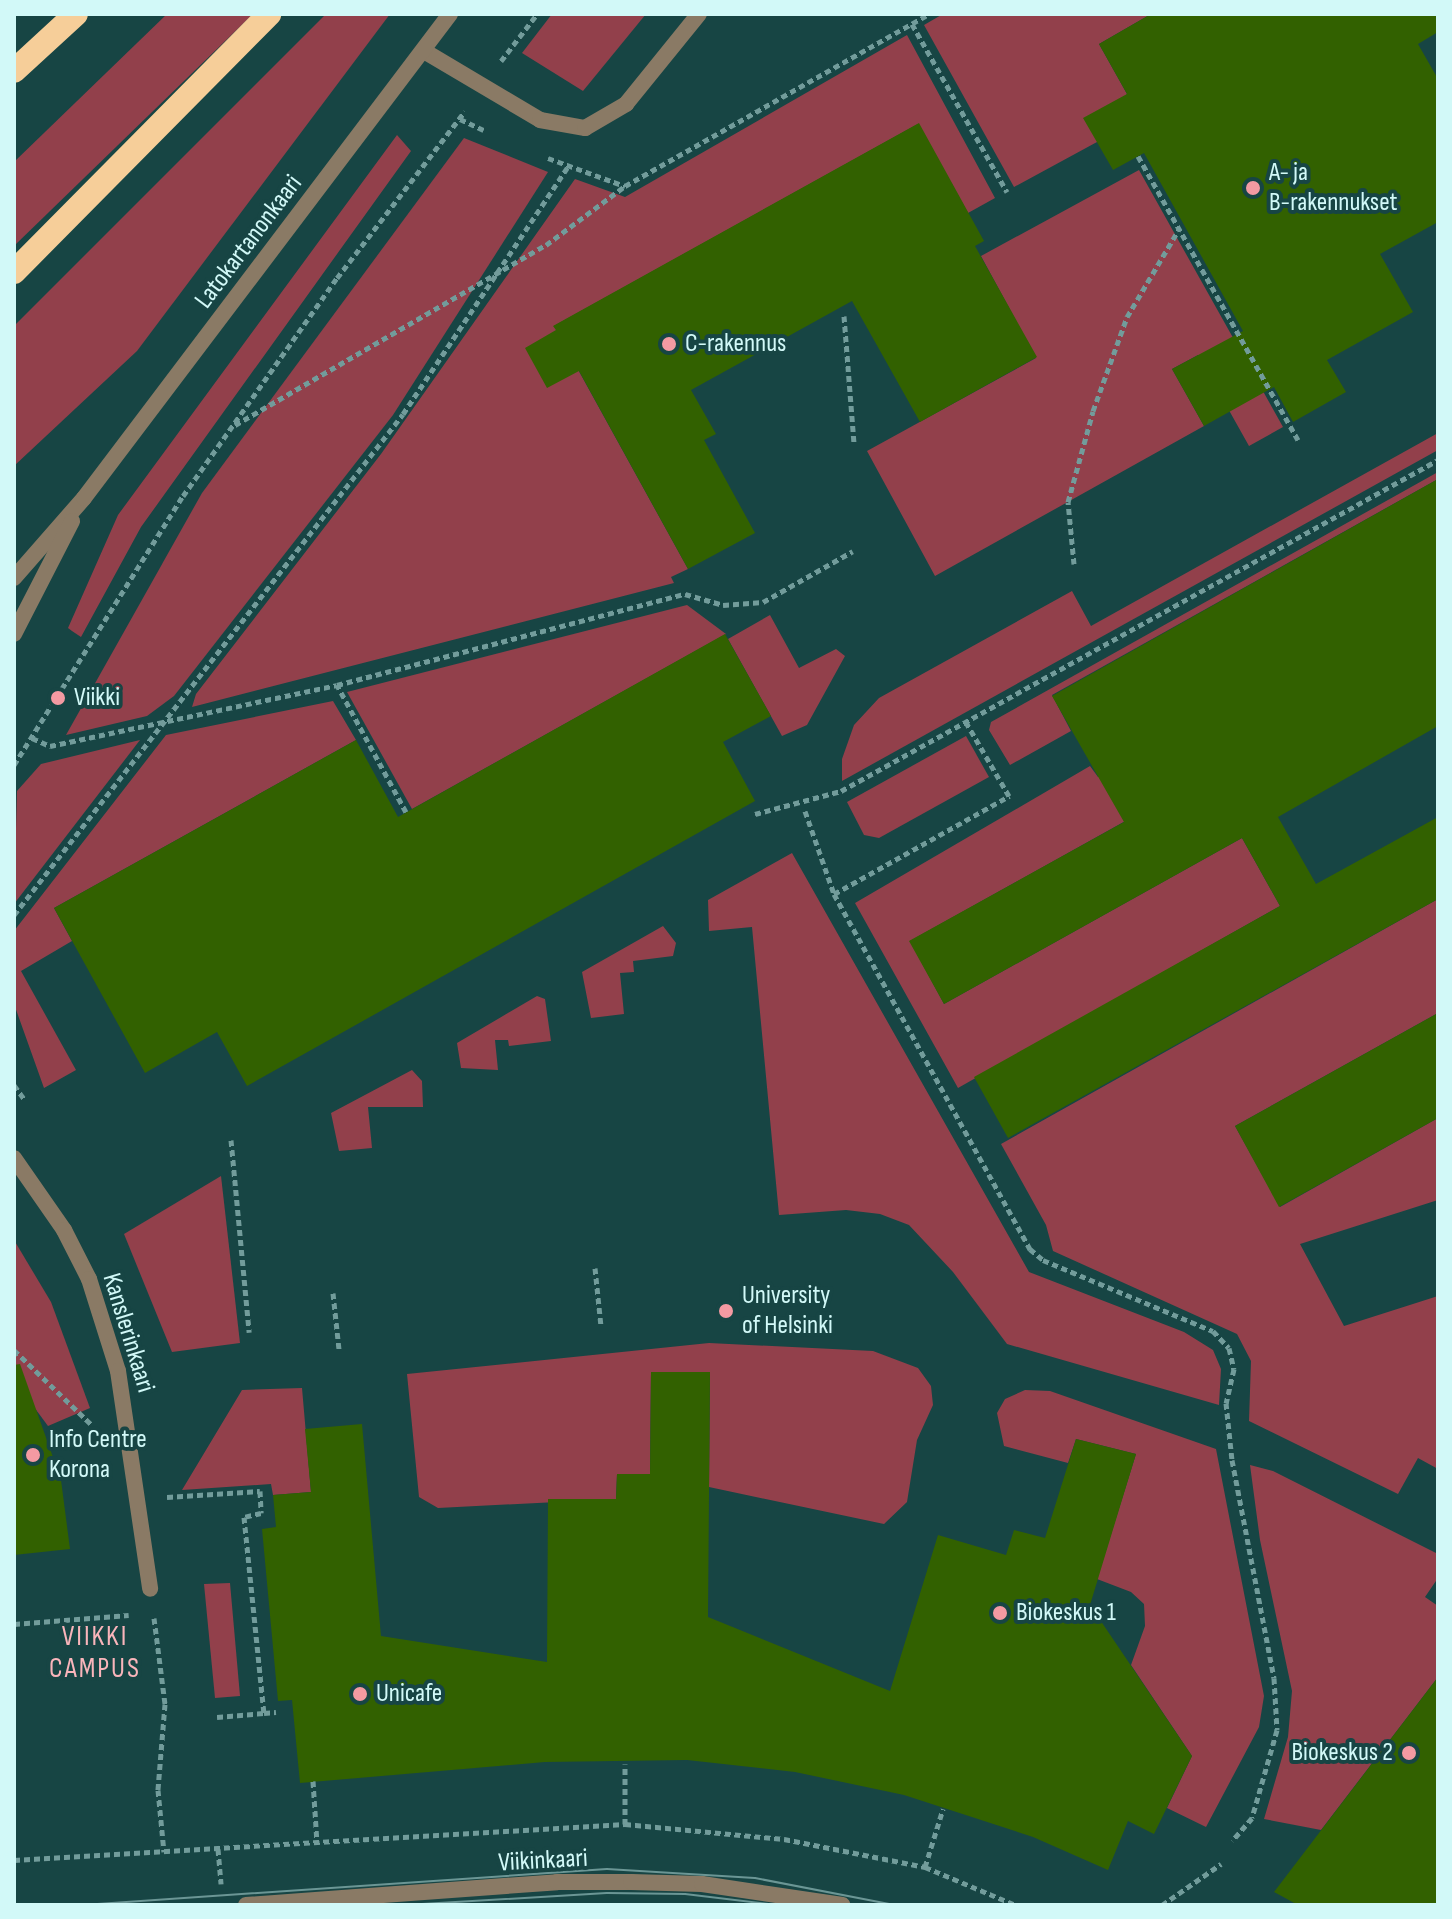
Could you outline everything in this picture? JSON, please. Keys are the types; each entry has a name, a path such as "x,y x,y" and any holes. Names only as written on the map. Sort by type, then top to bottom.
{"highway":[{"path":"14,71 76,14"},
{"path":"14,272 269,14"}],"street":[{"name":"Latokartanonkaari","path":"14,578 84,498 450,14"},
{"path":"424,51 540,120 585,128 626,104 699,14"},
{"name":"Latokartanonkaari","path":"14,634 84,498"},
{"name":"Kanslerinkaari","path":"14,1158 64,1230 89,1279 122,1386 150,1589"},
{"name":"Viikinkaari","path":"246,1905 557,1882 631,1882 702,1884 842,1905"}],"path":[{"path":"503,58 537,14"},
{"path":"231,428 546,245 625,186 929,14"},
{"path":"912,24 1007,192"},
{"path":"14,765 231,428 337,278 460,119 487,131"},
{"path":"541,155 625,186"},
{"path":"1138,156 1298,440"},
{"path":"14,915 403,414 568,167"},
{"path":"1074,564 1068,502 1093,411 1127,317 1179,229"},
{"path":"844,316 854,443"},
{"path":"755,814 841,791 1438,460"},
{"path":"32,738 50,746 162,724 337,685 685,594 723,605 763,602 853,551"},
{"path":"337,685 406,812"},
{"path":"834,894 1009,796 966,722"},
{"path":"805,811 834,894 1030,1249 1043,1260 1213,1331 1229,1348 1234,1369 1226,1403 1232,1460 1274,1678 1277,1730 1252,1818 1232,1841"},
{"path":"14,1085 25,1100"},
{"path":"231,1140 249,1332"},
{"path":"595,1268 601,1326"},
{"path":"333,1293 339,1349"},
{"path":"14,1350 102,1433"},
{"path":"140,1500 260,1491 261,1513 244,1517 264,1713"},
{"path":"14,1624 153,1613 165,1704 158,1790 164,1852"},
{"path":"217,1717 276,1712"},
{"path":"625,1764 625,1824"},
{"path":"313,1781 317,1843"},
{"path":"925,1867 943,1809"},
{"path":"14,1860 625,1824 784,1839 925,1867 1016,1905"},
{"path":"218,1849 222,1896"},
{"path":"1162,1905 1221,1864"}],"shaded area":[{"path":"167,14 253,14 14,246 14,162"},
{"path":"326,14 390,14 137,351 14,466 14,326"},
{"path":"552,14 646,14 583,91 522,53"},
{"path":"943,14 1151,14 1099,44 1127,94 1097,142 1014,187 924,25"},
{"path":"907,35 995,198 968,213 918,124 554,326 688,569 671,577 674,583 192,707 196,694 381,454 575,179 625,197"},
{"path":"397,135 411,151 141,527 81,637 68,628 118,515"},
{"path":"464,138 548,172 393,415 174,696 147,716 66,735 202,493"},
{"path":"1139,170 1283,427 1249,446 1198,355 1172,369 1204,426 935,576 867,451 1036,358 981,256"},
{"path":"1438,433 1438,450 842,781 842,759 854,725 879,698 1072,591 1091,626"},
{"path":"1438,472 1438,479 1052,695 1071,731 1010,765 989,730 991,722"},
{"path":"687,605 726,634 412,809 347,692"},
{"path":"770,615 799,668 836,649 845,656 807,725 782,736 728,639"},
{"path":"333,701 356,740 54,908 72,941 21,971 76,1070 44,1088 14,1004 14,931 166,735"},
{"path":"1180,730 1206,776 910,941 944,1004 1242,838 1280,906 958,1088 855,903 1090,766 1098,777"},
{"path":"966,736 989,777 879,838 864,835 847,802"},
{"path":"140,740 14,904 17,791 41,764"},
{"path":"792,853 1029,1272 1184,1332 1213,1350 1221,1369 1219,1405 1007,1344 953,1272 909,1225 880,1214 846,1210 779,1215 752,927 709,931 708,900"},
{"path":"1438,899 1438,1013 1235,1126 1280,1207 1438,1118 1438,1200 1300,1244 1344,1326 1438,1296 1438,1469 1418,1458 1398,1494 1249,1421 1251,1361 1237,1334 1053,1251 1046,1225 1001,1144"},
{"path":"663,926 676,943 673,956 633,961 634,972 620,973 624,1014 591,1018 582,972"},
{"path":"537,996 545,999 551,1041 509,1046 508,1040 495,1040 498,1070 461,1068 457,1043"},
{"path":"412,1070 422,1081 423,1107 368,1107 372,1148 339,1151 331,1113"},
{"path":"221,1176 240,1343 172,1352 124,1234"},
{"path":"14,1240 51,1302 90,1408 48,1426 14,1380"},
{"path":"709,1343 873,1351 918,1368 931,1386 933,1405 917,1440 907,1502 884,1524 709,1487 710,1372 651,1372 650,1474 617,1474 616,1499 438,1508 419,1497 407,1374"},
{"path":"302,1388 311,1492 273,1495 271,1484 182,1490 242,1390"},
{"path":"1025,1390 1050,1391 1216,1449 1264,1696 1259,1727 1206,1827 1167,1808 1192,1756 1131,1665 1145,1626 1144,1604 1131,1592 1097,1579 1136,1454 1076,1439 1068,1463 1004,1446 997,1413 1005,1399"},
{"path":"1250,1465 1273,1471 1438,1554 1438,1578 1425,1597 1438,1606 1438,1677 1321,1830 1264,1819 1288,1737 1292,1691 1260,1540"},
{"path":"230,1583 240,1696 215,1698 204,1584"}],"building":[{"name":"A- ja B-rakennukset","path":"1151,14 1438,14 1438,32 1418,44 1438,79 1438,222 1380,254 1413,312 1327,360 1346,392 1293,422 1274,387 1204,426 1172,369 1243,331 1144,153 1113,170 1083,118 1127,94 1099,44"},
{"name":"C-rakennus","path":"919,123 984,241 975,246 1037,357 920,422 852,301 691,390 716,434 704,440 755,533 688,569 579,371 547,388 525,348 556,330 553,326"},
{"path":"1438,479 1438,726 1278,817 1316,884 1438,817 1438,899 1008,1138 974,1077 1280,906 1242,838 944,1004 909,941 1124,822 1052,696"},
{"path":"725,634 771,716 723,742 755,801 247,1086 217,1032 145,1073 54,908 356,740 398,817"},
{"path":"1438,1013 1438,1118 1279,1207 1235,1126"},
{"name":"Info Centre Korona","path":"20,1364 61,1480 70,1549 14,1555 14,1365"},
{"name":"Biokeskus 1","path":"651,1372 710,1372 708,1617 890,1691 938,1535 1006,1555 1014,1530 1045,1538 1076,1439 1136,1454 1090,1605 1192,1756 1154,1834 1128,1821 1108,1870 1033,1837 904,1795 795,1772 687,1760 545,1762 300,1783 292,1700 278,1701 262,1529 276,1527 273,1495 311,1492 305,1429 362,1424 381,1636 547,1662 548,1499 616,1499 617,1474 650,1474"},
{"name":"Biokeskus 2","path":"1438,1677 1438,1905 1298,1905 1274,1892"}],"tram line":[{"path":"83,1905 607,1869 755,1878 894,1905"},
{"path":"405,1905 607,1893 685,1894 777,1905"}],"place":[{"name":"A- ja B-rakennukset","path":"1253,188"},
{"name":"C-rakennus","path":"669,344"},
{"name":"Viikki","path":"58,698"},
{"name":"University of Helsinki","path":"726,1311"},
{"name":"Info Centre Korona","path":"33,1455"},
{"name":"Biokeskus 1","path":"1000,1613"},
{"name":"Unicafe","path":"360,1694"},
{"name":"Biokeskus 2","path":"1409,1753"}],"district":[{"name":"VIIKKI CAMPUS","path":"95,1653"}]}
